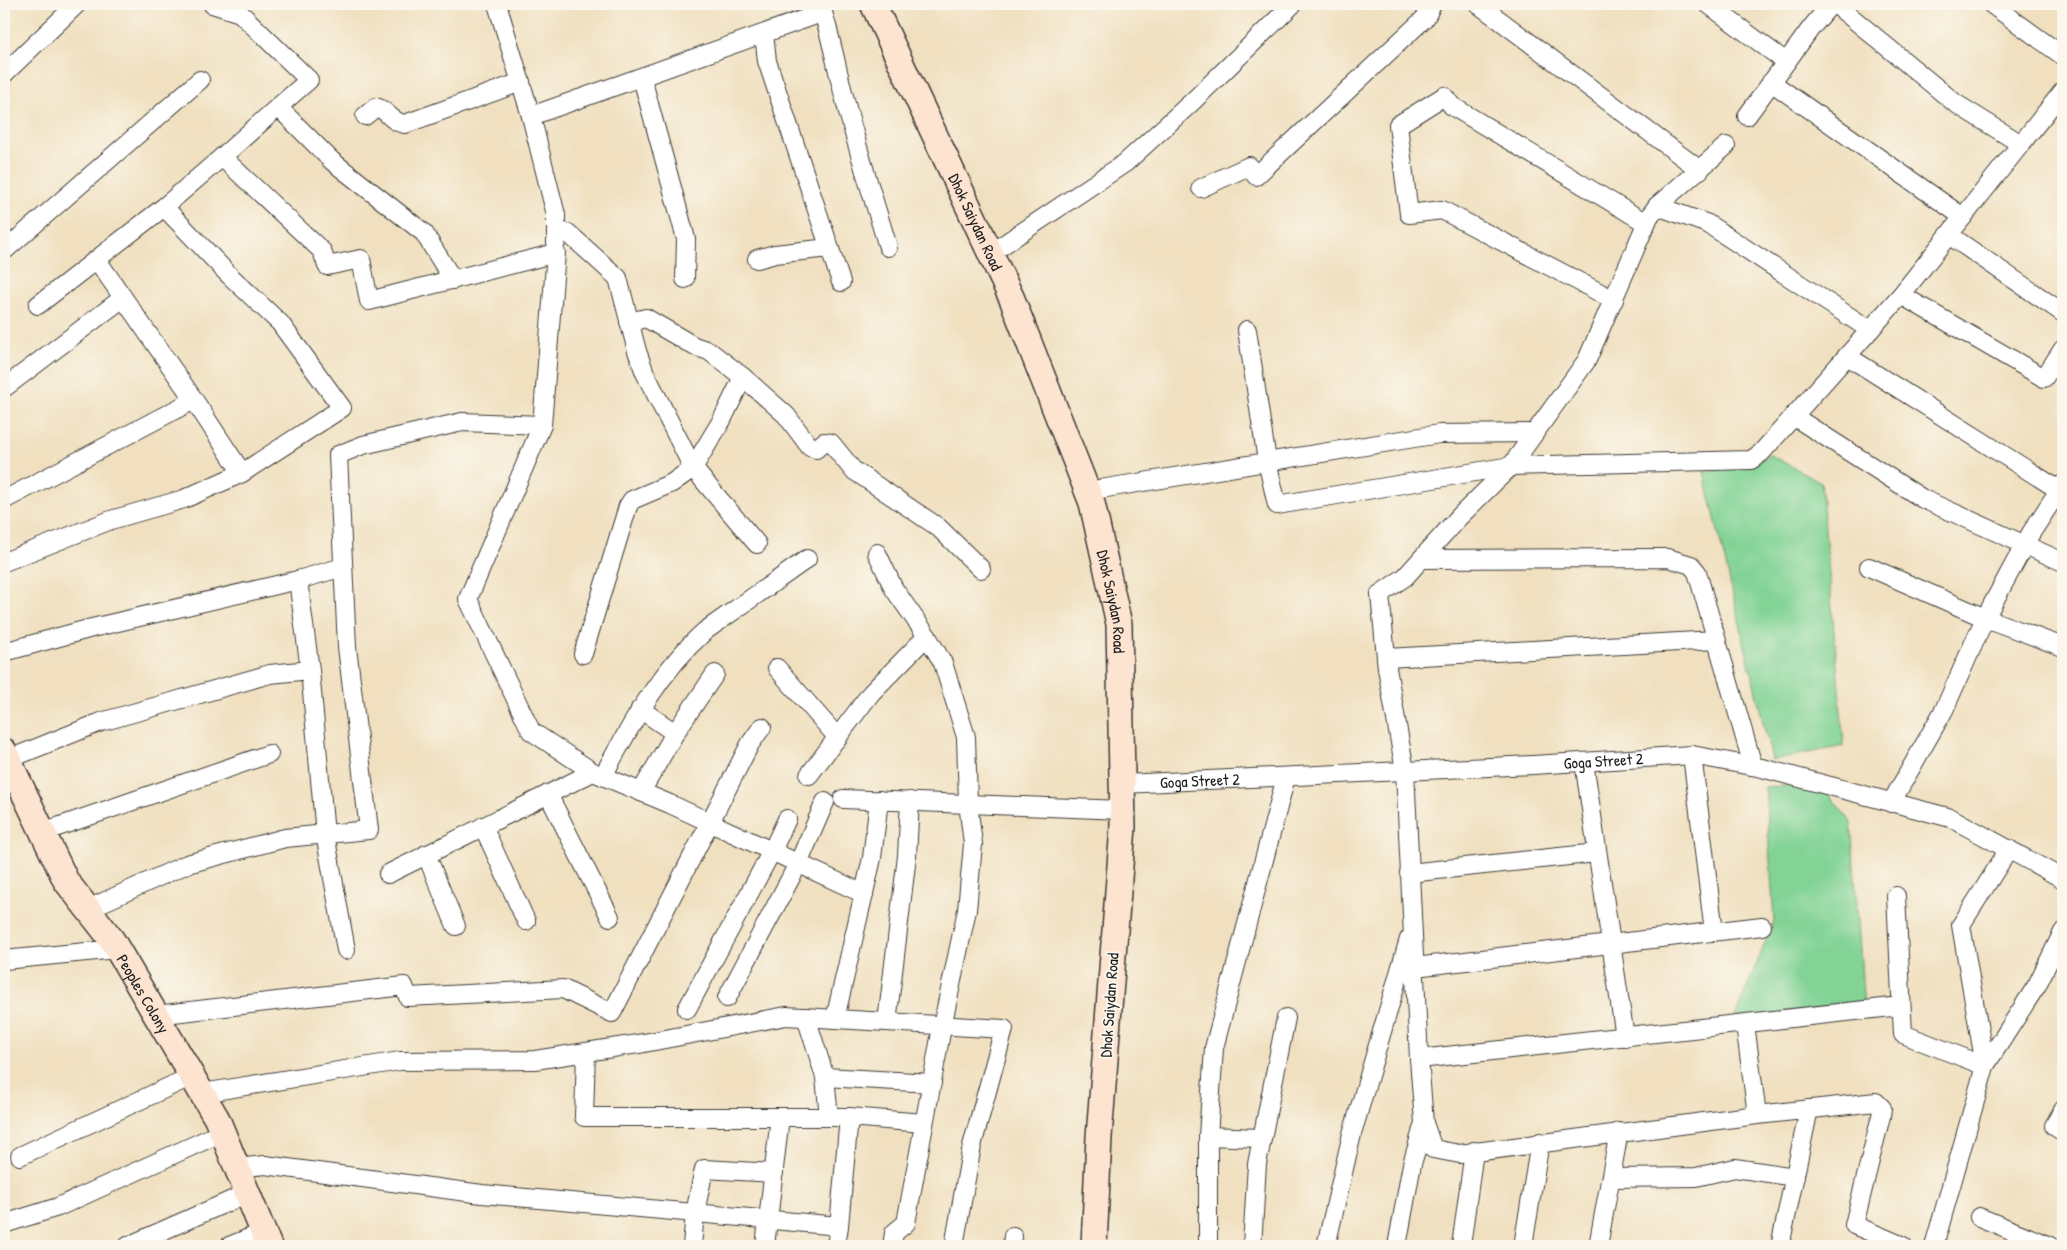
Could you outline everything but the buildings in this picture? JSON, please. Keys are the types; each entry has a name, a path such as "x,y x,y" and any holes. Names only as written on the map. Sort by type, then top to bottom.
{"main road":[{"name":"Dhok Saiydan Road","path":"873,4 1012,299 1092,503 1119,624 1122,810 1100,1127 1094,1246"},
{"name":"Peoples Colony","path":"6,755 66,881 117,949 223,1132 267,1239"}],"street":[{"path":"4,74 77,4"},
{"path":"38,305 164,207 309,80 240,13 212,4"},
{"path":"497,4 531,116 556,215 556,253 542,425 468,599 531,731 598,774 710,822 864,894"},
{"path":"991,253 1125,163 1200,95 1293,4"},
{"path":"1201,188 1249,166 1256,176 1426,17 1432,4"},
{"path":"1478,4 1700,170"},
{"path":"1708,4 1786,62"},
{"path":"1747,116 1831,4"},
{"path":"1839,4 1840,8 1955,104 2021,144"},
{"path":"1991,4 2063,56"},
{"path":"531,116 813,16 821,5"},
{"path":"821,5 864,168 888,247"},
{"path":"764,34 767,61 841,282"},
{"path":"642,78 686,239 685,279"},
{"path":"4,251 200,80"},
{"path":"365,116 376,107 380,107 395,123 405,124 520,82"},
{"path":"1771,82 1963,217"},
{"path":"1247,330 1267,461 1277,505 1511,466 1751,460 1761,453 1901,295 2063,91"},
{"path":"1614,300 1442,210 1409,214 1398,125 1444,96 1452,106 1646,223"},
{"path":"278,107 332,161 424,233 453,280"},
{"path":"1726,146 1657,206 1646,223 1587,360 1511,466 1405,577 1380,594 1386,658 1405,771 1419,1059 1424,1123 1433,1149 1460,1154 1619,1132 1876,1102 1882,1108 1881,1116 1854,1225 1903,1246"},
{"path":"222,157 322,251 327,266 361,259 370,301 556,253"},
{"path":"1657,206 1708,224 1870,330"},
{"path":"4,562 111,520 184,499 242,472 342,408 280,322 230,275 164,207"},
{"path":"556,231 568,233 613,271 618,278 645,373 693,468 757,544"},
{"path":"1949,235 2063,313"},
{"path":"757,259 774,254 829,248"},
{"path":"97,260 242,472"},
{"path":"1901,295 2044,378 2063,349"},
{"path":"4,388 123,298"},
{"path":"629,322 646,318 694,346 709,351 743,377 786,415 810,447 816,449 824,442 831,443 853,470 938,527 981,568"},
{"path":"1847,356 2061,487 2025,543 1985,618 1944,710 1891,803"},
{"path":"583,654 628,506 632,500 672,483 693,468 722,420 743,377"},
{"path":"4,500 194,400"},
{"path":"1793,416 1922,499 2025,543 2063,562"},
{"path":"88,909 186,864 285,838 368,830 346,647 338,456 363,445 462,422 542,425"},
{"path":"1088,491 1439,434 1534,434"},
{"path":"877,553 894,589 927,636 943,663 966,737 968,803 973,844 967,910 942,1027 906,1223 894,1233 892,1246"},
{"path":"1421,559 1668,558 1691,565 1698,572 1753,766"},
{"path":"388,874 548,794 598,774 640,709 690,644 705,631 807,559"},
{"path":"4,652 92,628 298,580 343,567"},
{"path":"1869,567 1985,618 2063,647"},
{"path":"298,580 310,670 325,834 346,950"},
{"path":"809,775 871,693 927,636"},
{"path":"1386,658 1716,640"},
{"path":"777,668 838,738"},
{"path":"6,755 100,722 270,674 310,670"},
{"path":"641,792 675,733 715,674"},
{"path":"640,709 675,733"},
{"path":"156,1015 404,986 408,997 563,989 612,1013 750,744 762,727"},
{"path":"43,832 269,754"},
{"path":"1692,755 1714,932"},
{"name":"Goga Street 2","path":"1122,784 1584,762 1692,755 1753,766 1951,818 2063,879"},
{"path":"1584,762 1625,1037"},
{"path":"1208,1246 1208,1136 1214,1048 1286,777"},
{"path":"548,794 610,917"},
{"path":"843,799 1122,810"},
{"path":"835,1019 872,858 879,800"},
{"path":"887,1022 907,856 910,801"},
{"path":"727,998 798,864 826,802"},
{"path":"688,1010 772,852 787,819"},
{"path":"483,826 526,921"},
{"path":"1985,1066 1961,925 2009,849"},
{"path":"1409,873 1597,853"},
{"path":"426,854 456,926"},
{"path":"1896,896 1903,1034 1985,1066"},
{"path":"1415,967 1762,926"},
{"path":"1326,1246 1352,1134 1412,928"},
{"path":"1934,1246 1985,1066 2037,985 2063,932"},
{"path":"4,960 117,949"},
{"path":"1419,1059 1901,1006"},
{"path":"20,1156 197,1085 400,1061 535,1060 786,1016 1004,1030 972,1146 954,1246"},
{"path":"806,1017 825,1077 829,1117"},
{"path":"1252,1246 1257,1164 1286,1018"},
{"path":"1745,1024 1757,1115"},
{"path":"586,1052 584,1117 849,1117 924,1123"},
{"path":"825,1077 932,1083"},
{"path":"1780,1246 1809,1109"},
{"path":"2063,1110 2054,1126 2063,1132"},
{"path":"766,1246 780,1117"},
{"path":"836,1246 849,1117"},
{"path":"1397,1246 1412,1164 1424,1123"},
{"path":"4,1224 58,1207 223,1132"},
{"path":"1598,1246 1619,1132"},
{"path":"1208,1136 1262,1138"},
{"path":"1523,1246 1540,1142"},
{"path":"1461,1246 1474,1151"},
{"path":"237,1168 265,1165 482,1194 839,1226"},
{"path":"692,1246 695,1213 704,1168 774,1173"},
{"path":"1610,1178 1696,1177 1735,1168 1794,1177"},
{"path":"128,1246 248,1193"},
{"path":"1979,1217 2050,1246"},
{"path":"229,1246 267,1239"}],"green space":[{"path":"1770,455 1821,482 1844,746 1772,760 1704,472 1752,465"},
{"path":"1820,784 1851,822 1864,1008 1735,1017 1774,921 1765,787"}]}
